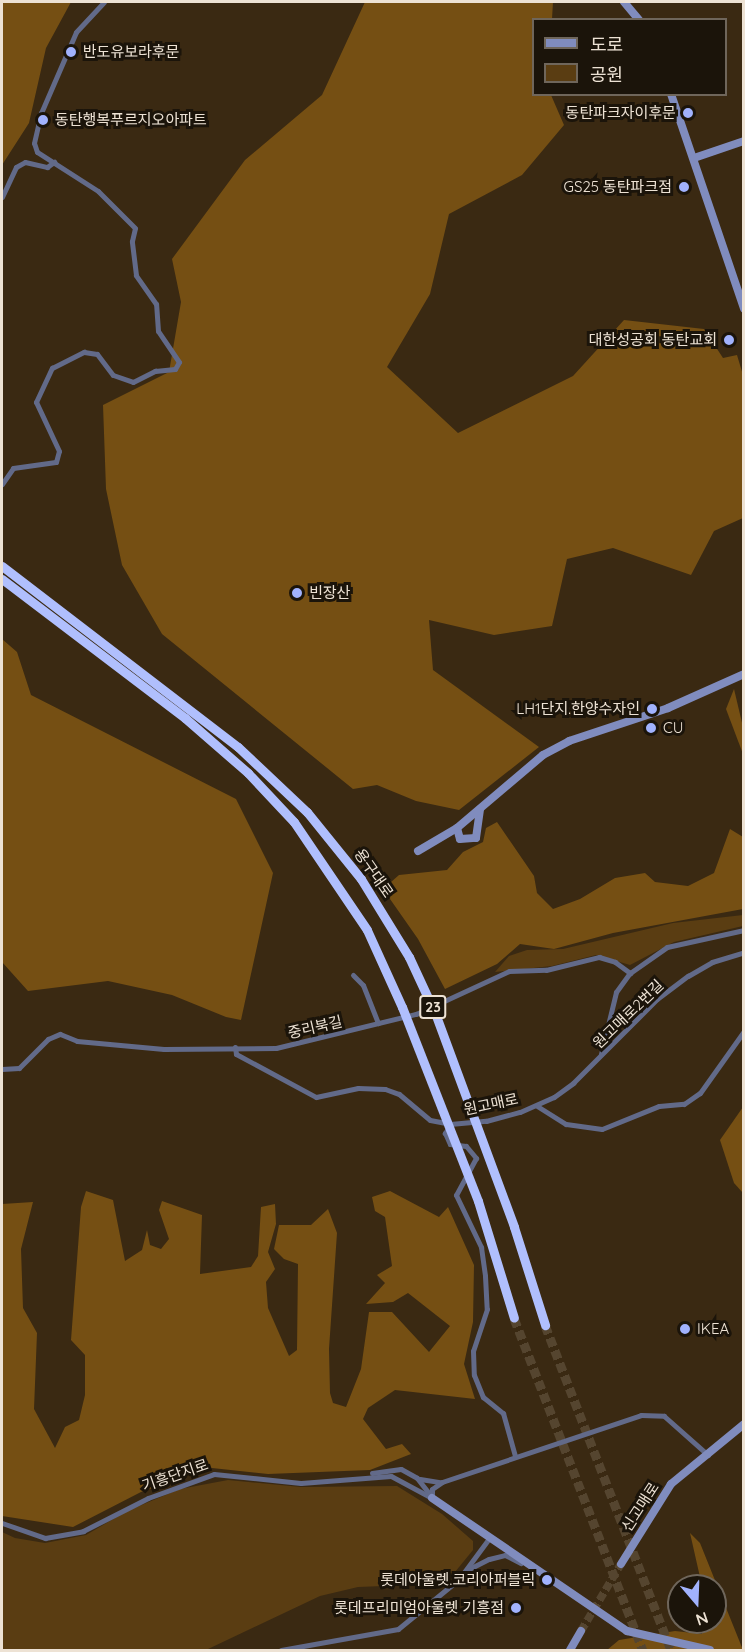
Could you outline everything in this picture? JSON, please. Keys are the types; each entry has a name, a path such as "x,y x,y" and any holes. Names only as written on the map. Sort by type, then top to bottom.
{"highway":[{"name":"용구대로","path":"2,566 238,747 307,812 361,879 409,957 439,1022 514,1227 545,1325"},
{"name":"23","path":"2,579 185,718 248,773 294,822 367,930 402,1007 478,1201 514,1318"}],"street":[{"path":"2,484 13,468 56,462 59,451 36,402 52,368 84,352 97,354 113,375 133,382 155,371 175,369 180,362 158,331 156,304 136,274 132,251 135,228 98,191 37,152 34,143 41,113 76,32 104,2"},
{"path":"624,2 637,18"},
{"path":"672,96 744,309"},
{"path":"694,158 744,141"},
{"path":"2,197 16,167 25,162 47,167 54,162"},
{"path":"418,851 457,828 543,755 569,741 668,708 744,674"},
{"path":"457,828 460,839 476,838 481,807"},
{"path":"601,1056 616,992 630,973 667,948 744,930"},
{"name":"원고매로2번길","path":"537,1106 573,1083 657,999 688,975 712,962 744,952"},
{"name":"중리북길","path":"2,1069 19,1068 48,1040 60,1034 77,1041 164,1049 298,1045 435,1007 509,971 546,970 599,957 615,962 630,973"},
{"path":"353,975 363,985 378,1023"},
{"name":"원고매로","path":"235,1047 236,1054 316,1097 358,1088 386,1089 399,1094 418,1114 450,1124 486,1121 537,1106 566,1124 602,1129 659,1106 684,1104 700,1093 744,1031"},
{"path":"450,1124 446,1133 450,1144 466,1146 476,1158 456,1196 479,1244 485,1276 487,1309 473,1351 474,1374 483,1397 503,1413 516,1456"},
{"path":"432,1498 432,1489 442,1482 652,1413 675,1423 708,1455"},
{"name":"신고매로","path":"621,1564 670,1484 744,1424"},
{"path":"368,1475 396,1467 417,1478 442,1482"},
{"name":"기흥단지로","path":"2,1523 45,1538 82,1531 147,1498 214,1474 301,1483 368,1475"},
{"path":"368,1475 399,1477 547,1573 627,1631 710,1650"},
{"path":"417,1478 432,1498"},
{"path":"465,1572 490,1537"},
{"path":"281,1650 398,1629 465,1572 489,1558 509,1555 535,1571 547,1573"},
{"path":"570,1650 581,1631"}],"green space":[{"path":"743,915 743,926 674,942 630,965 596,955 552,966 495,972 509,956 527,950 563,949 673,923"},
{"path":"228,1480 301,1487 397,1486 442,1514 473,1541 473,1550 455,1572 409,1585 358,1587 320,1596 206,1650 2,1650 2,1532 15,1538 45,1543 86,1535 127,1511 180,1489"}],"shaded area":[{"path":"2,2 71,2 46,48 29,123 2,165"},
{"path":"365,2 553,2 552,18 532,18 532,96 551,96 564,125 522,175 449,214 430,294 387,367 458,433 573,376 624,320 704,329 723,358 737,355 743,375 743,518 714,531 691,575 613,548 567,559 552,626 494,635 429,620 433,670 539,747 459,810 416,801 377,785 353,789 162,634 122,565 106,489 103,405 169,372 181,302 172,259 245,160 322,95"},
{"path":"2,639 17,652 31,695 236,799 273,873 241,1020 226,1017 172,995 108,981 28,991 2,962"},
{"path":"734,689 743,727 743,754 726,709"},
{"path":"497,822 534,876 537,893 553,909 580,899 615,878 645,873 655,882 688,886 714,873 730,829 743,837 743,909 613,933 554,949 520,944 497,964 445,989 418,939 383,889 399,875 447,870 463,852 483,842 486,828"},
{"path":"743,1107 743,1193 734,1183 720,1140"},
{"path":"86,1191 113,1200 125,1261 142,1250 147,1230 150,1245 161,1249 169,1239 159,1210 162,1201 202,1215 200,1274 251,1267 258,1256 261,1207 275,1204 276,1224 268,1252 275,1269 266,1282 268,1308 289,1356 297,1350 298,1264 284,1259 274,1249 279,1225 311,1225 328,1209 337,1233 329,1349 330,1393 333,1403 346,1407 361,1369 369,1312 392,1312 429,1352 450,1326 408,1293 393,1302 366,1304 385,1283 377,1275 392,1266 385,1217 375,1211 372,1197 390,1191 439,1217 448,1207 474,1265 473,1322 464,1364 475,1399 395,1390 368,1408 363,1419 386,1449 402,1444 411,1454 370,1470 268,1474 212,1468 141,1492 73,1527 2,1516 2,1204 33,1202 21,1249 23,1308 37,1333 34,1409 55,1448 65,1427 79,1420 85,1395 85,1355 71,1340 81,1207"},
{"path":"690,1533 700,1543 712,1574 699,1574"},
{"path":"727,1610 743,1650 607,1650 619,1640 667,1632 727,1634"}],"tunnel":[{"path":"514,1318 643,1650"},
{"path":"545,1325 671,1650"},
{"path":"581,1631 621,1564"}],"place":[{"name":"반도유보라후문","path":"71,52"},
{"name":"동탄파크자이후문","path":"688,113"},
{"name":"동탄행복푸르지오아파트","path":"43,120"},
{"name":"GS25 동탄파크점","path":"684,187"},
{"name":"대한성공회 동탄교회","path":"729,340"},
{"name":"빈장산","path":"297,593"},
{"name":"LH1단지.한양수자인","path":"652,709"},
{"name":"CU","path":"651,728"},
{"name":"IKEA","path":"685,1329"},
{"name":"롯데아울렛.코리아퍼블릭","path":"547,1580"},
{"name":"롯데프리미엄아울렛 기흥점","path":"516,1608"}]}
